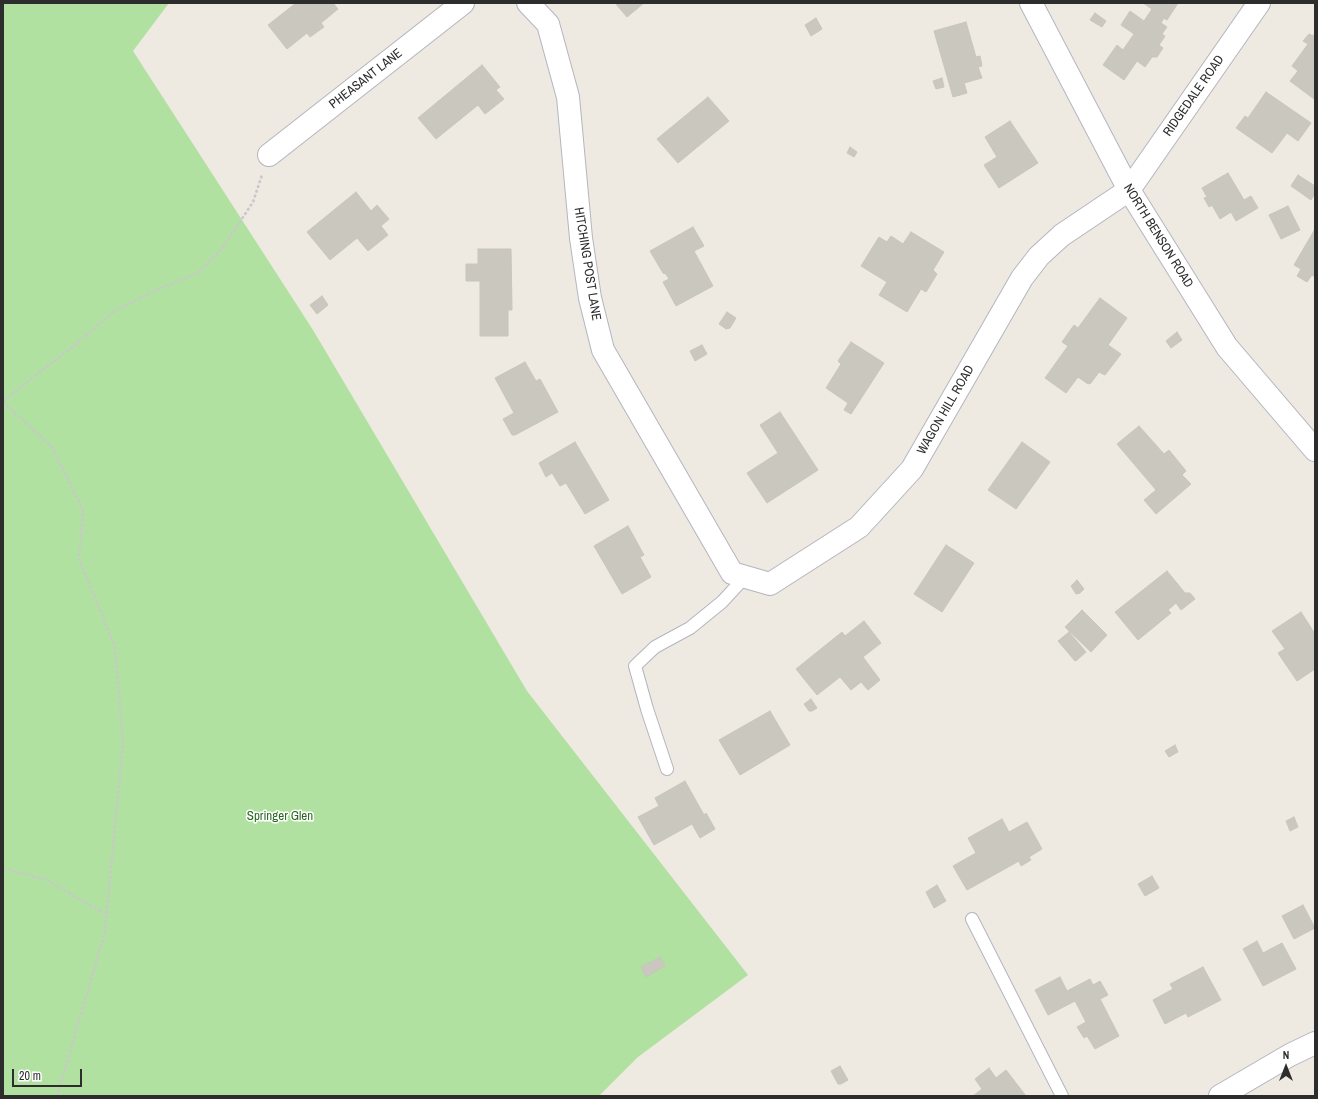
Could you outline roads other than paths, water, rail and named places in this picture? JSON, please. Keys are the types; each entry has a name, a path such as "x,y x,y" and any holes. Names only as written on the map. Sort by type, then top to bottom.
{"street":[{"name":"PHEASANT LANE","path":"269,155 463,3"},
{"name":"HITCHING POST LANE","path":"528,3 548,24 568,97 581,238 590,298 603,350 739,575"},
{"name":"NORTH BENSON ROAD","path":"1031,3 1129,190 1227,347 1315,450"},
{"name":"RIDGEDALE ROAD","path":"1129,190 1259,3"},
{"name":"WAGON HILL ROAD","path":"739,575 770,584 859,527 912,469 1022,278 1039,256 1062,235 1129,190"},
{"path":"1220,1096 1290,1055 1315,1043"}],"lane":[{"path":"667,769 647,709 635,666 656,646 690,628 722,602 739,575"},
{"path":"972,919 1062,1096"}],"park label":[{"name":"Springer Glen","path":"280,817"}]}
